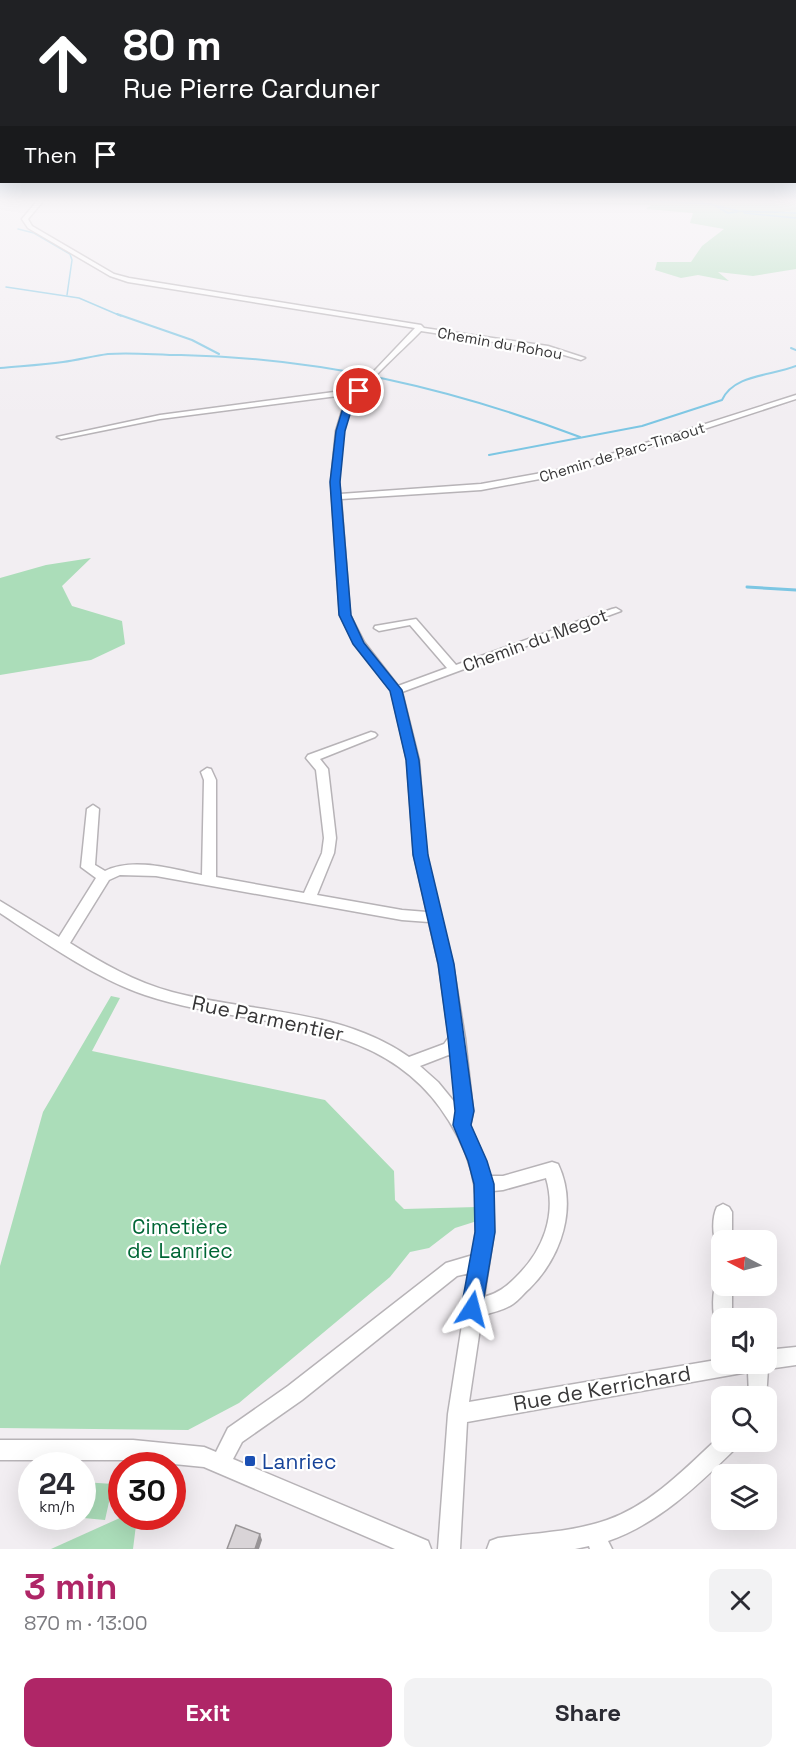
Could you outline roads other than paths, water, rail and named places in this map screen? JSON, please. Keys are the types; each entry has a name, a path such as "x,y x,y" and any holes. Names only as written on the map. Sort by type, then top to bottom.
{"street":[{"name":"Chemin du Rohou","path":"107,272 128,280 548,348 581,358"},
{"path":"420,328 359,391 346,411 340,431 335,482 345,615 358,644 396,690 413,760 420,855 446,964 457,1038 465,1111 462,1125"},
{"path":"61,437 160,417 359,391"},
{"name":"Chemin de Parc-Tinaout","path":"337,497 481,487 534,478 578,467 796,396"},
{"name":"Chemin du Megot","path":"396,690 615,611"},
{"name":"Chemin du Megot","path":"379,628 412,621 454,669"},
{"path":"309,898 328,853 330,838 322,769 312,758 371,735"},
{"path":"207,772 210,780 209,880"},
{"path":"93,809 88,867 104,877"},
{"path":"61,945 104,877 118,870 140,869 402,915 434,918"},
{"name":"Rue Parmentier","path":"0,906 98,969 124,982 192,1003 341,1031 375,1044 408,1064 446,1101 462,1125 484,1184 485,1232 458,1414 449,1549"},
{"path":"408,1064 448,1048 457,1038"},
{"path":"472,1309 504,1299 533,1274 547,1254 556,1229 559,1204 559,1185 552,1169 503,1183 484,1184"},
{"path":"723,1212 723,1230"},
{"path":"220,1464 235,1435 295,1394 452,1269 479,1262"},
{"path":"777,1359 796,1356"},
{"name":"Rue de Kerrichard","path":"458,1414 711,1367"},
{"path":"0,1450 134,1450 204,1457 420,1549"},
{"path":"498,1549 598,1542 688,1479 717,1452"}],"waterway":[{"path":"67,295 70,272"},
{"path":"6,287 79,298 121,316"},
{"path":"117,314 192,340 219,354"},
{"path":"791,348 796,350"},
{"path":"0,368 55,363 117,353 233,357 284,362 334,369 434,390 580,437"},
{"path":"489,455 642,426 722,400 728,391 744,380 796,366"},
{"path":"747,587 796,590"}],"place":[{"name":"Lanriec","path":"250,1461"}],"park label":[{"name":"Cimetière de Lanriec","path":"180,1238"}]}
